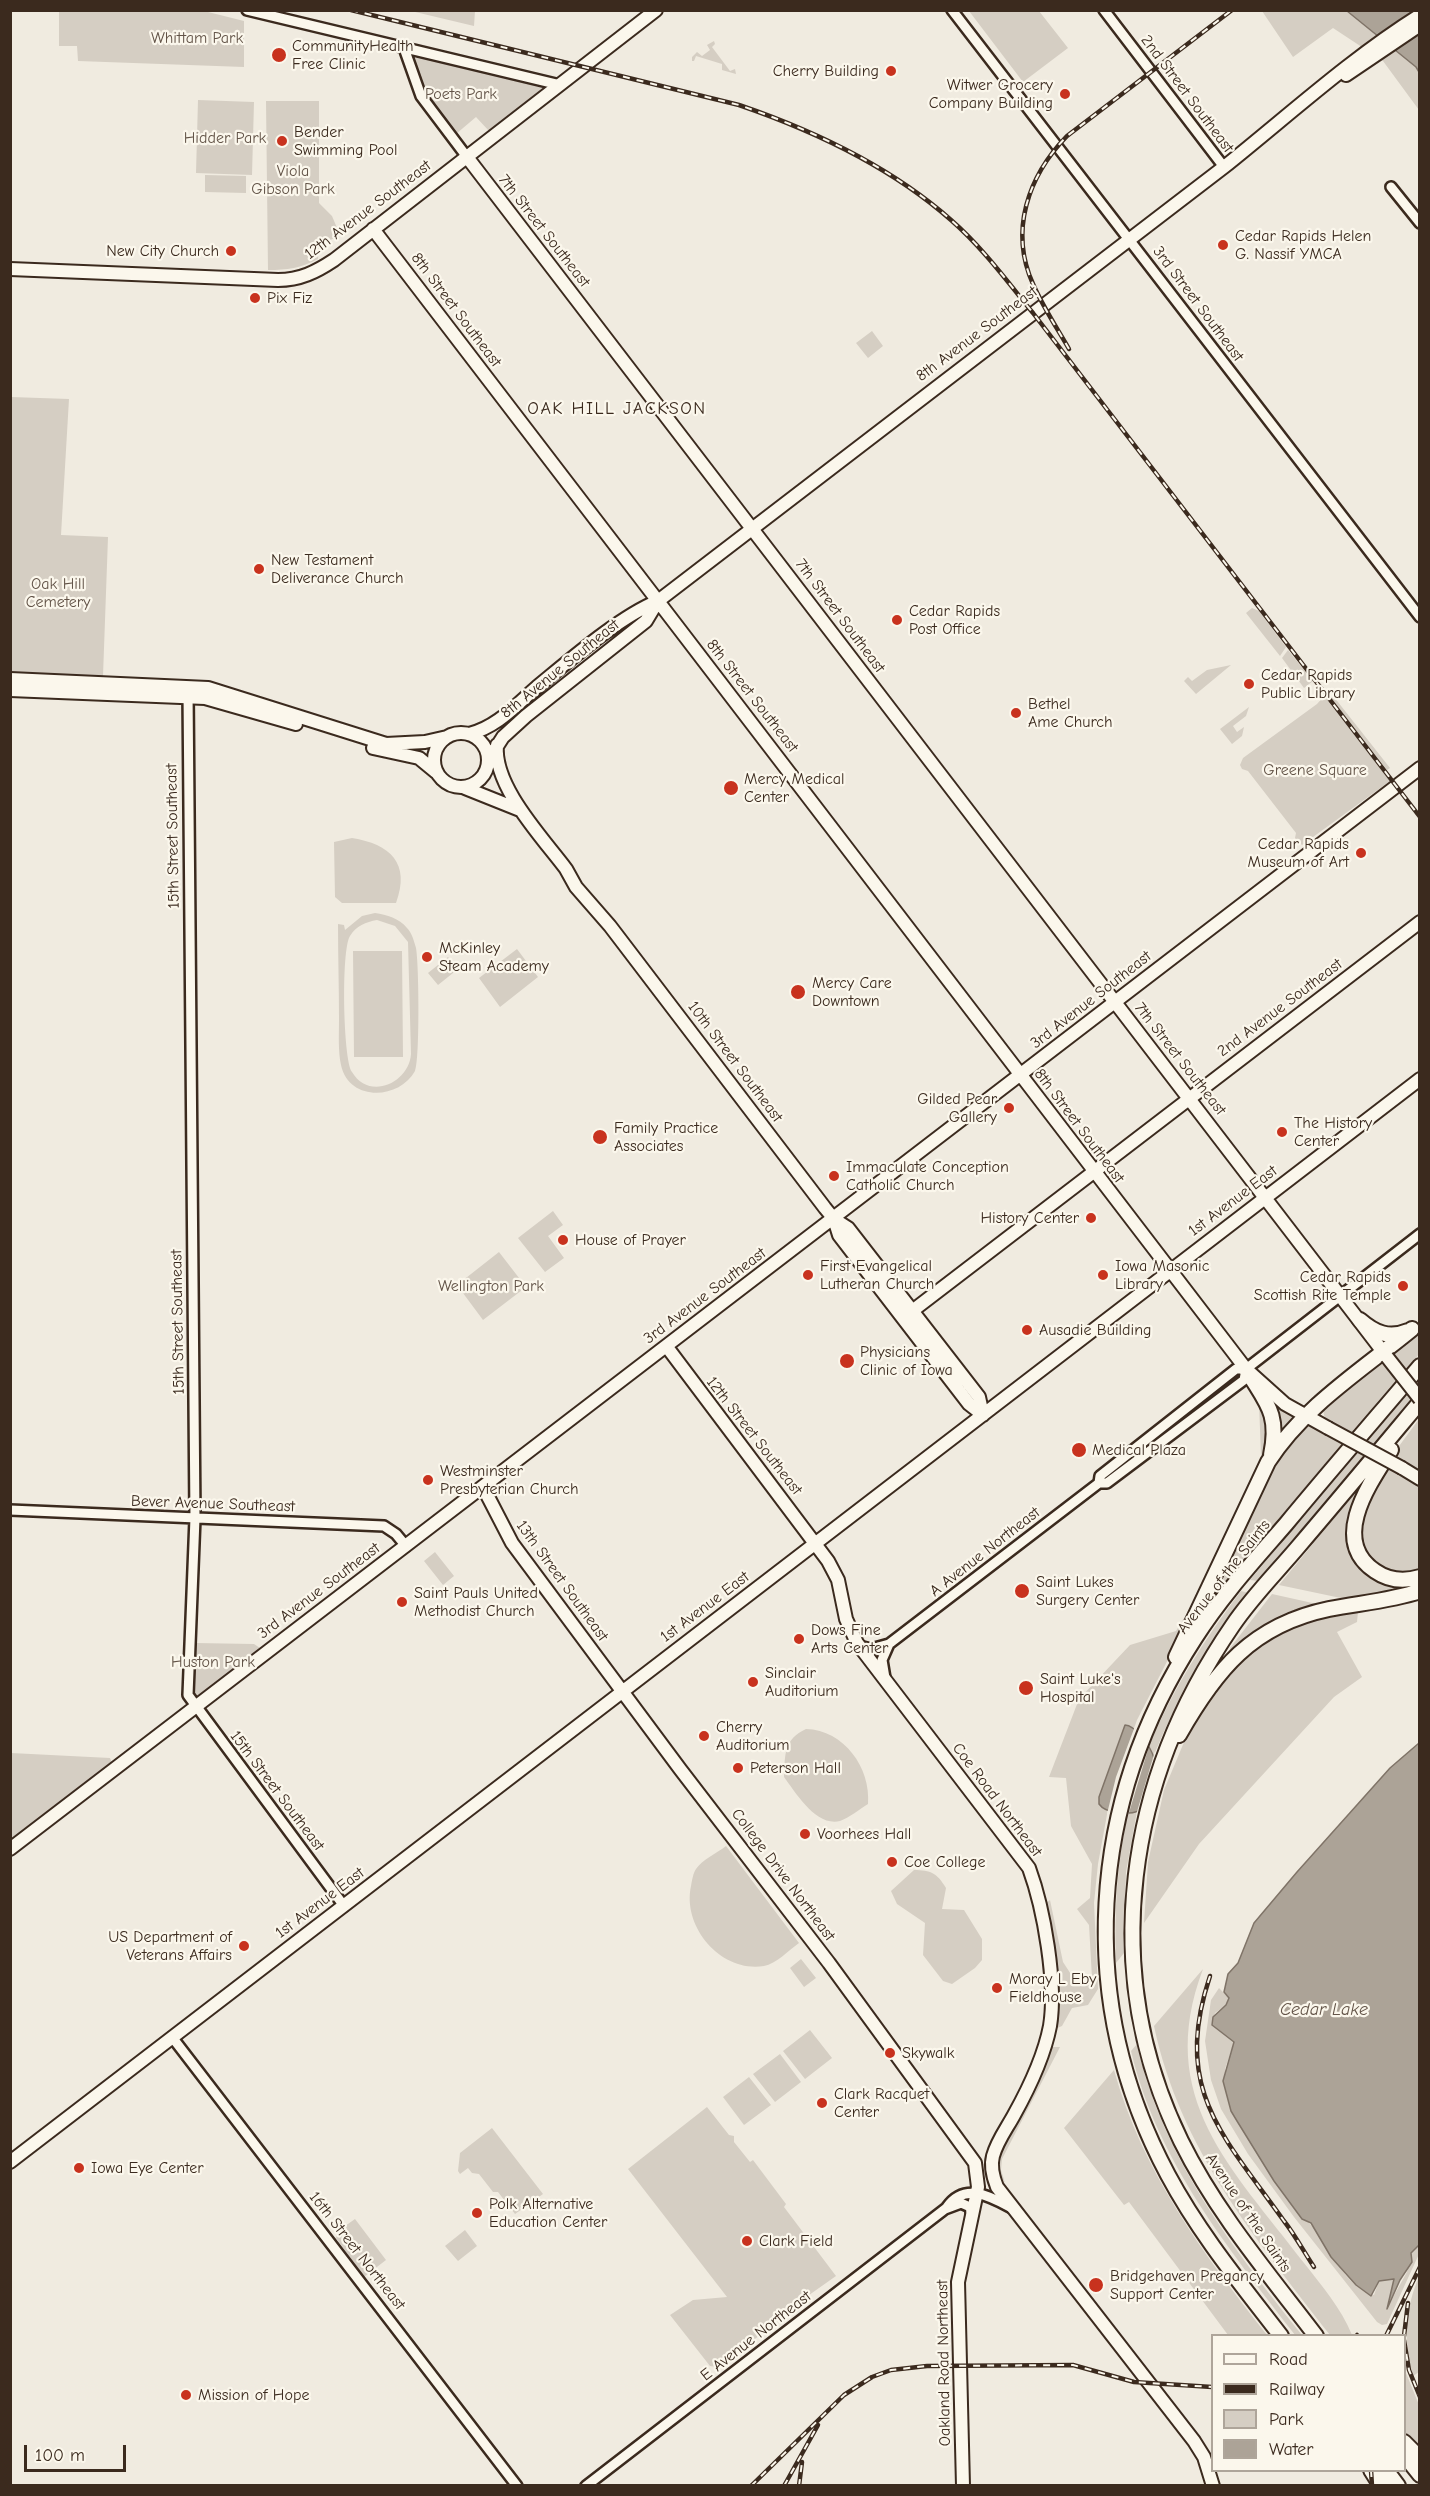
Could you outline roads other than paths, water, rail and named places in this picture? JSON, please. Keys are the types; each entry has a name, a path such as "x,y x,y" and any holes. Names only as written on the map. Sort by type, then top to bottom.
{"highway":[{"path":"1360,1320 1377,1332 1386,1335 1401,1334 1416,1326"},
{"path":"1151,1717 1191,1621 1268,1462 1292,1429 1306,1416 1385,1355 1416,1326"},
{"name":"Avenue of the Saints","path":"1279,2334 1214,2248 1182,2199 1149,2136 1128,2081 1109,1990 1107,1885 1121,1802 1151,1717 1194,1640 1256,1559 1419,1366"},
{"path":"1246,1369 1263,1393 1270,1409 1273,1439 1268,1462"},
{"name":"Avenue of the Saints","path":"1315,2334 1207,2188 1172,2120 1151,2058 1136,1981 1134,1901 1143,1826 1162,1759 1183,1707 1198,1679 1234,1624 1419,1401"},
{"path":"1419,1410 1389,1452 1355,1516 1353,1531 1358,1552 1374,1570 1396,1580 1419,1577"},
{"path":"1162,1759 1222,1669 1262,1635 1315,1612 1397,1598 1419,1591"},
{"path":"1406,2444 1419,2458"},
{"path":"1406,2459 1419,2475"},
{"path":"1372,2472 1382,2486"},
{"path":"1388,2472 1397,2484"}],"main road":[{"name":"12th Avenue Southeast","path":"10,269 294,279 324,267 656,10"},
{"name":"8th Avenue Southeast","path":"469,734 492,727 542,683 639,609 658,601 1419,15"},
{"name":"8th Avenue Southeast","path":"1359,61 1419,25"},
{"name":"7th Street Southeast","path":"467,157 1341,1295 1419,1401"},
{"name":"8th Street Southeast","path":"373,229 1246,1369 1277,1398 1419,1479"},
{"name":"8th Avenue Southeast","path":"488,767 497,745 526,716 646,621 658,601"},
{"path":"570,682 568,677 570,671 604,643 608,633"},
{"path":"10,679 117,683 234,694 386,744 425,742 462,733 469,734 476,737 486,749 488,767 480,780 465,788"},
{"path":"43,691 67,686 105,687 117,683"},
{"path":"526,716 526,707 540,693 542,683"},
{"path":"10,690 188,691 382,751 419,758 448,784 518,805"},
{"path":"436,772 434,756 436,748 447,737"},
{"name":"10th Street Southeast","path":"497,745 497,766 518,805"},
{"name":"10th Street Southeast","path":"488,767 499,786 518,805 566,869 576,887 610,926 834,1219 839,1234 908,1314 969,1404 983,1415"},
{"name":"3rd Avenue Southeast","path":"10,1849 1419,768"},
{"name":"2nd Avenue Southeast","path":"908,1314 1419,922"},
{"name":"1st Avenue East","path":"10,2162 1419,1079"},
{"name":"12th Street Southeast","path":"666,1347 816,1544"},
{"name":"13th Street Southeast","path":"483,1487 503,1530 622,1690"},
{"name":"Coe Road Northeast","path":"816,1544 838,1580 846,1619 859,1646 1024,1861 1035,1888 1051,1970 1050,2026 1045,2046 1026,2091 996,2148 992,2176 1012,2206 1194,2441 1203,2457 1213,2486"},
{"name":"College Drive Northeast","path":"622,1690 829,1963 914,2082"},
{"name":"Oakland Road Northeast","path":"914,2082 967,2150 977,2168 977,2193 958,2282 963,2486"},
{"path":"967,2150 981,2155 996,2148"}],"street":[{"path":"247,10 560,85"},
{"name":"3rd Street Southeast","path":"952,10 1419,617"},
{"name":"2nd Street Southeast","path":"1104,10 1224,167"},
{"name":"7th Street Southeast","path":"404,48 421,96 467,157"},
{"path":"1390,187 1419,224"},
{"name":"15th Street Southeast","path":"188,691 195,1518 188,1695 344,1906"},
{"name":"A Avenue Northeast","path":"889,1644 1099,1483 1100,1476 1236,1369 1246,1369 1419,1234"},
{"name":"Bever Avenue Southeast","path":"10,1510 384,1526 396,1534 406,1546"},
{"path":"859,1646 871,1649 889,1644"},
{"path":"886,1679 882,1660 889,1644"},
{"name":"16th Street Northeast","path":"172,2037 517,2486"},
{"path":"977,2193 1012,2206"},
{"name":"E Avenue Northeast","path":"586,2486 945,2209 957,2194 977,2193"},
{"path":"945,2209 961,2203 970,2207 972,2216"}],"water":[{"path":"1347,11 1419,11 1419,72 1416,67"},
{"path":"1125,1725 1142,1737 1154,1758 1139,1811 1129,1813 1112,1812 1099,1804 1099,1797"},
{"name":"Cedar Lake","path":"1419,1743 1419,2245 1411,2253 1412,2262 1400,2280 1387,2309 1394,2279 1379,2281 1371,2296 1356,2285 1331,2257 1311,2223 1302,2219 1274,2181 1237,2121 1231,2111 1223,2081 1234,2042 1212,2025 1213,2017 1226,2005 1229,1998 1224,1992 1228,1974 1238,1963 1254,1923 1390,1768"}],"railway":[{"path":"351,10 739,105 796,126 851,152 878,167 928,201 973,241 1033,313 1420,817"},
{"path":"1069,349 1041,301 1026,264 1023,224 1026,205 1033,186 1053,152 1067,136 1232,10"},
{"path":"1210,1976 1200,2016 1197,2050 1201,2081 1210,2109 1241,2162 1288,2226 1314,2267"},
{"path":"1387,2334 1420,2267"},
{"path":"1404,2334 1408,2303"},
{"path":"1406,2352 1409,2370 1420,2397"},
{"path":"751,2486 844,2395 872,2377 891,2370 927,2366 1073,2365 1134,2382 1211,2387"},
{"path":"784,2486 818,2425"},
{"path":"799,2486 802,2462"},
{"path":"1371,2472 1372,2486"}],"place":[{"name":"CommunityHealth Free Clinic","path":"279,55"},
{"name":"Cherry Building","path":"891,71"},
{"name":"Witwer Grocery Company Building","path":"1065,94"},
{"name":"Bender Swimming Pool","path":"282,141"},
{"name":"Cedar Rapids Helen G. Nassif YMCA","path":"1223,245"},
{"name":"New City Church","path":"231,251"},
{"name":"Pix Fiz","path":"255,298"},
{"name":"New Testament Deliverance Church","path":"259,569"},
{"name":"Cedar Rapids Post Office","path":"897,620"},
{"name":"Cedar Rapids Public Library","path":"1249,684"},
{"name":"Bethel Ame Church","path":"1016,713"},
{"name":"Mercy Medical Center","path":"731,788"},
{"name":"Cedar Rapids Museum of Art","path":"1361,853"},
{"name":"McKinley Steam Academy","path":"427,957"},
{"name":"Mercy Care Downtown","path":"798,992"},
{"name":"Gilded Pear Gallery","path":"1009,1108"},
{"name":"The History Center","path":"1282,1132"},
{"name":"Family Practice Associates","path":"600,1137"},
{"name":"Immaculate Conception Catholic Church","path":"834,1176"},
{"name":"History Center","path":"1091,1218"},
{"name":"House of Prayer","path":"563,1240"},
{"name":"First Evangelical Lutheran Church","path":"808,1275"},
{"name":"Iowa Masonic Library","path":"1103,1275"},
{"name":"Cedar Rapids Scottish Rite Temple","path":"1403,1286"},
{"name":"Ausadie Building","path":"1027,1330"},
{"name":"Physicians Clinic of Iowa","path":"847,1361"},
{"name":"Medical Plaza","path":"1079,1450"},
{"name":"Westminster Presbyterian Church","path":"428,1480"},
{"name":"Saint Lukes Surgery Center","path":"1022,1591"},
{"name":"Saint Pauls United Methodist Church","path":"402,1602"},
{"name":"Dows Fine Arts Center","path":"799,1639"},
{"name":"Sinclair Auditorium","path":"753,1682"},
{"name":"Saint Luke's Hospital","path":"1026,1688"},
{"name":"Cherry Auditorium","path":"704,1736"},
{"name":"Peterson Hall","path":"738,1768"},
{"name":"Voorhees Hall","path":"805,1834"},
{"name":"Coe College","path":"892,1862"},
{"name":"US Department of Veterans Affairs","path":"244,1946"},
{"name":"Moray L Eby Fieldhouse","path":"997,1988"},
{"name":"Skywalk","path":"890,2053"},
{"name":"Clark Racquet Center","path":"822,2103"},
{"name":"Iowa Eye Center","path":"79,2168"},
{"name":"Polk Alternative Education Center","path":"477,2213"},
{"name":"Clark Field","path":"747,2241"},
{"name":"Bridgehaven Pregancy Support Center","path":"1096,2285"},
{"name":"Mission of Hope","path":"186,2395"}],"district":[{"name":"OAK HILL JACKSON","path":"617,409"}],"park label":[{"name":"Whittam Park","path":"197,38"},
{"name":"Poets Park","path":"461,94"},
{"name":"Hidder Park","path":"225,138"},
{"name":"Viola Gibson Park","path":"293,180"},
{"name":"Oak Hill Cemetery","path":"58,593"},
{"name":"Greene Square","path":"1315,770"},
{"name":"Wellington Park","path":"491,1286"},
{"name":"Huston Park","path":"213,1662"}]}
